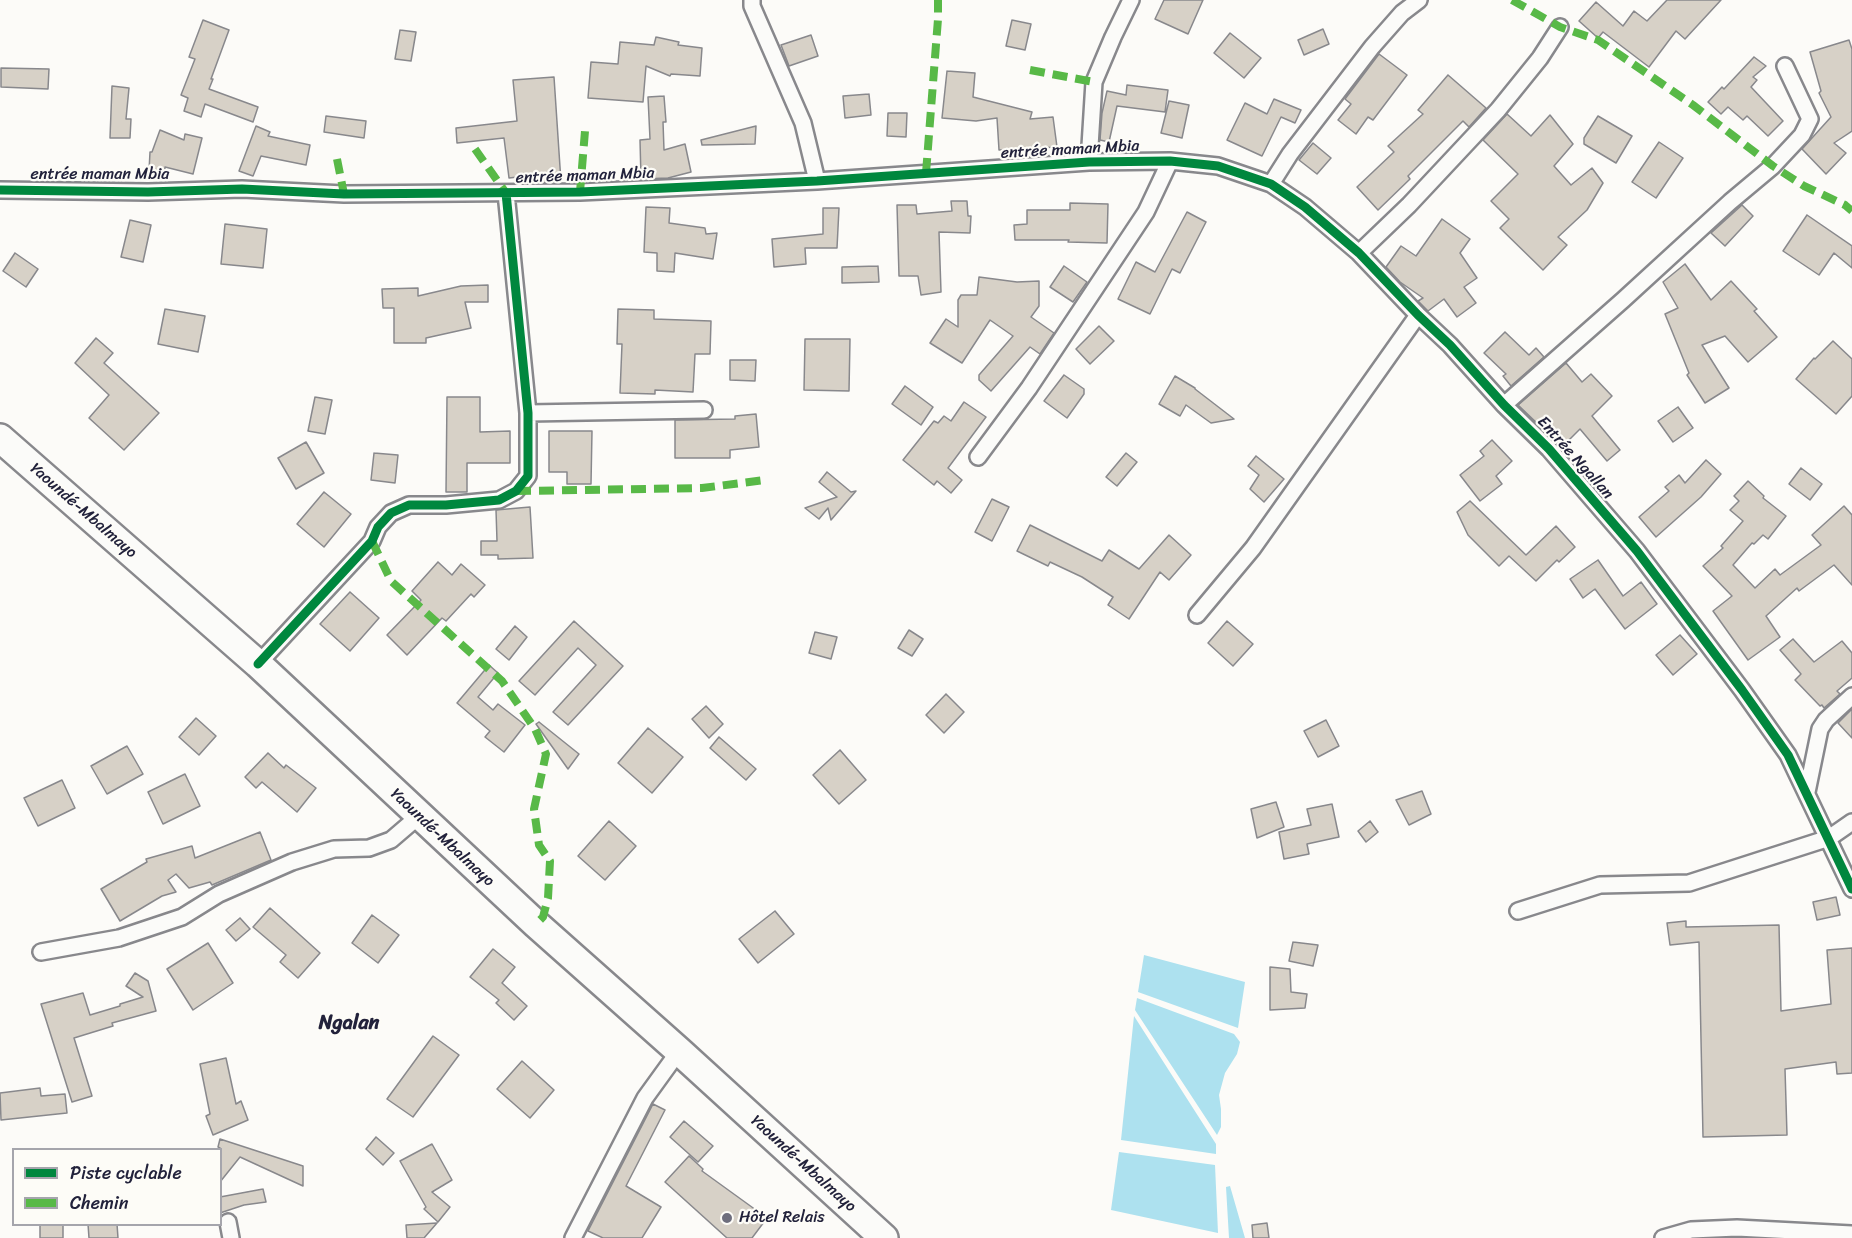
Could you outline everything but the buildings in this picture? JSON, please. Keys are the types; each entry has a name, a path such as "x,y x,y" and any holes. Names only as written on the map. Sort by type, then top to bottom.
{"highway":[{"name":"Yaoundé-Mbalmayo","path":"0,438 258,664 418,816 680,1051 878,1236"}],"street":[{"path":"752,0 752,6 803,123 817,181"},
{"path":"1089,162 1094,82 1131,0"},
{"path":"1271,184 1290,154 1372,47 1402,13 1419,0"},
{"path":"1359,253 1409,205 1498,110 1560,27"},
{"path":"1504,405 1773,166 1802,135 1810,118 1785,66"},
{"path":"978,457 1029,388 1146,212 1170,161"},
{"name":"entrée maman Mbia","path":"0,190 148,192 242,189 344,194 506,194 817,181 1089,162 1170,161"},
{"name":"Entrée Ngallan","path":"1170,161 1218,166 1271,184 1305,207 1359,253 1562,463 1636,551 1743,690 1788,755 1852,889"},
{"path":"258,664 372,542 378,527 391,513 409,505 446,505 499,500 516,491 528,476 528,413 506,194"},
{"path":"1197,615 1253,548 1418,315"},
{"path":"528,413 704,410"},
{"path":"1807,792 1820,729 1826,720 1852,696"},
{"path":"42,952 119,938 182,917 219,894 292,862 334,849 369,849 391,840 418,816"},
{"path":"1518,911 1600,885 1689,882 1829,838 1852,822"},
{"path":"573,1238 645,1098 680,1051"},
{"path":"228,1222 231,1238"},
{"path":"1663,1238 1691,1230 1737,1228 1852,1234"}],"water":[{"path":"1144,955 1245,982 1238,1028 1138,992"},
{"path":"1137,998 1234,1034 1240,1042 1237,1054 1225,1073 1219,1095 1221,1127 1217,1135 1135,1010"},
{"path":"1134,1016 1216,1144 1216,1154 1121,1140"},
{"path":"1119,1152 1215,1165 1218,1233 1111,1210"},
{"path":"1230,1186 1245,1238 1229,1238 1226,1187"}],"marked path":[{"path":"926,173 938,0"},
{"path":"1512,0 1560,27 1598,40 1693,105 1773,166 1804,186 1845,205 1852,211"},
{"path":"1030,70 1094,82"},
{"path":"580,192 585,131"},
{"path":"475,149 506,193"},
{"path":"337,159 344,194"},
{"path":"516,491 702,488 765,480"},
{"path":"372,541 391,581 502,681 535,729 546,754 534,809 539,845 550,861 548,898 543,917 536,924"}],"cycle path":[{"path":"0,190 148,192 242,189 344,194 580,192 817,181 1089,162 1170,161 1218,166 1271,184 1305,207 1359,253 1549,449 1637,551 1788,755 1852,889"},
{"path":"258,664 372,541 378,527 391,513 409,505 446,505 499,500 516,491 528,476 528,413 506,193"}],"place":[{"name":"Hôtel Relais","path":"727,1218"}],"district":[{"name":"Ngalan","path":"349,1024"}]}
